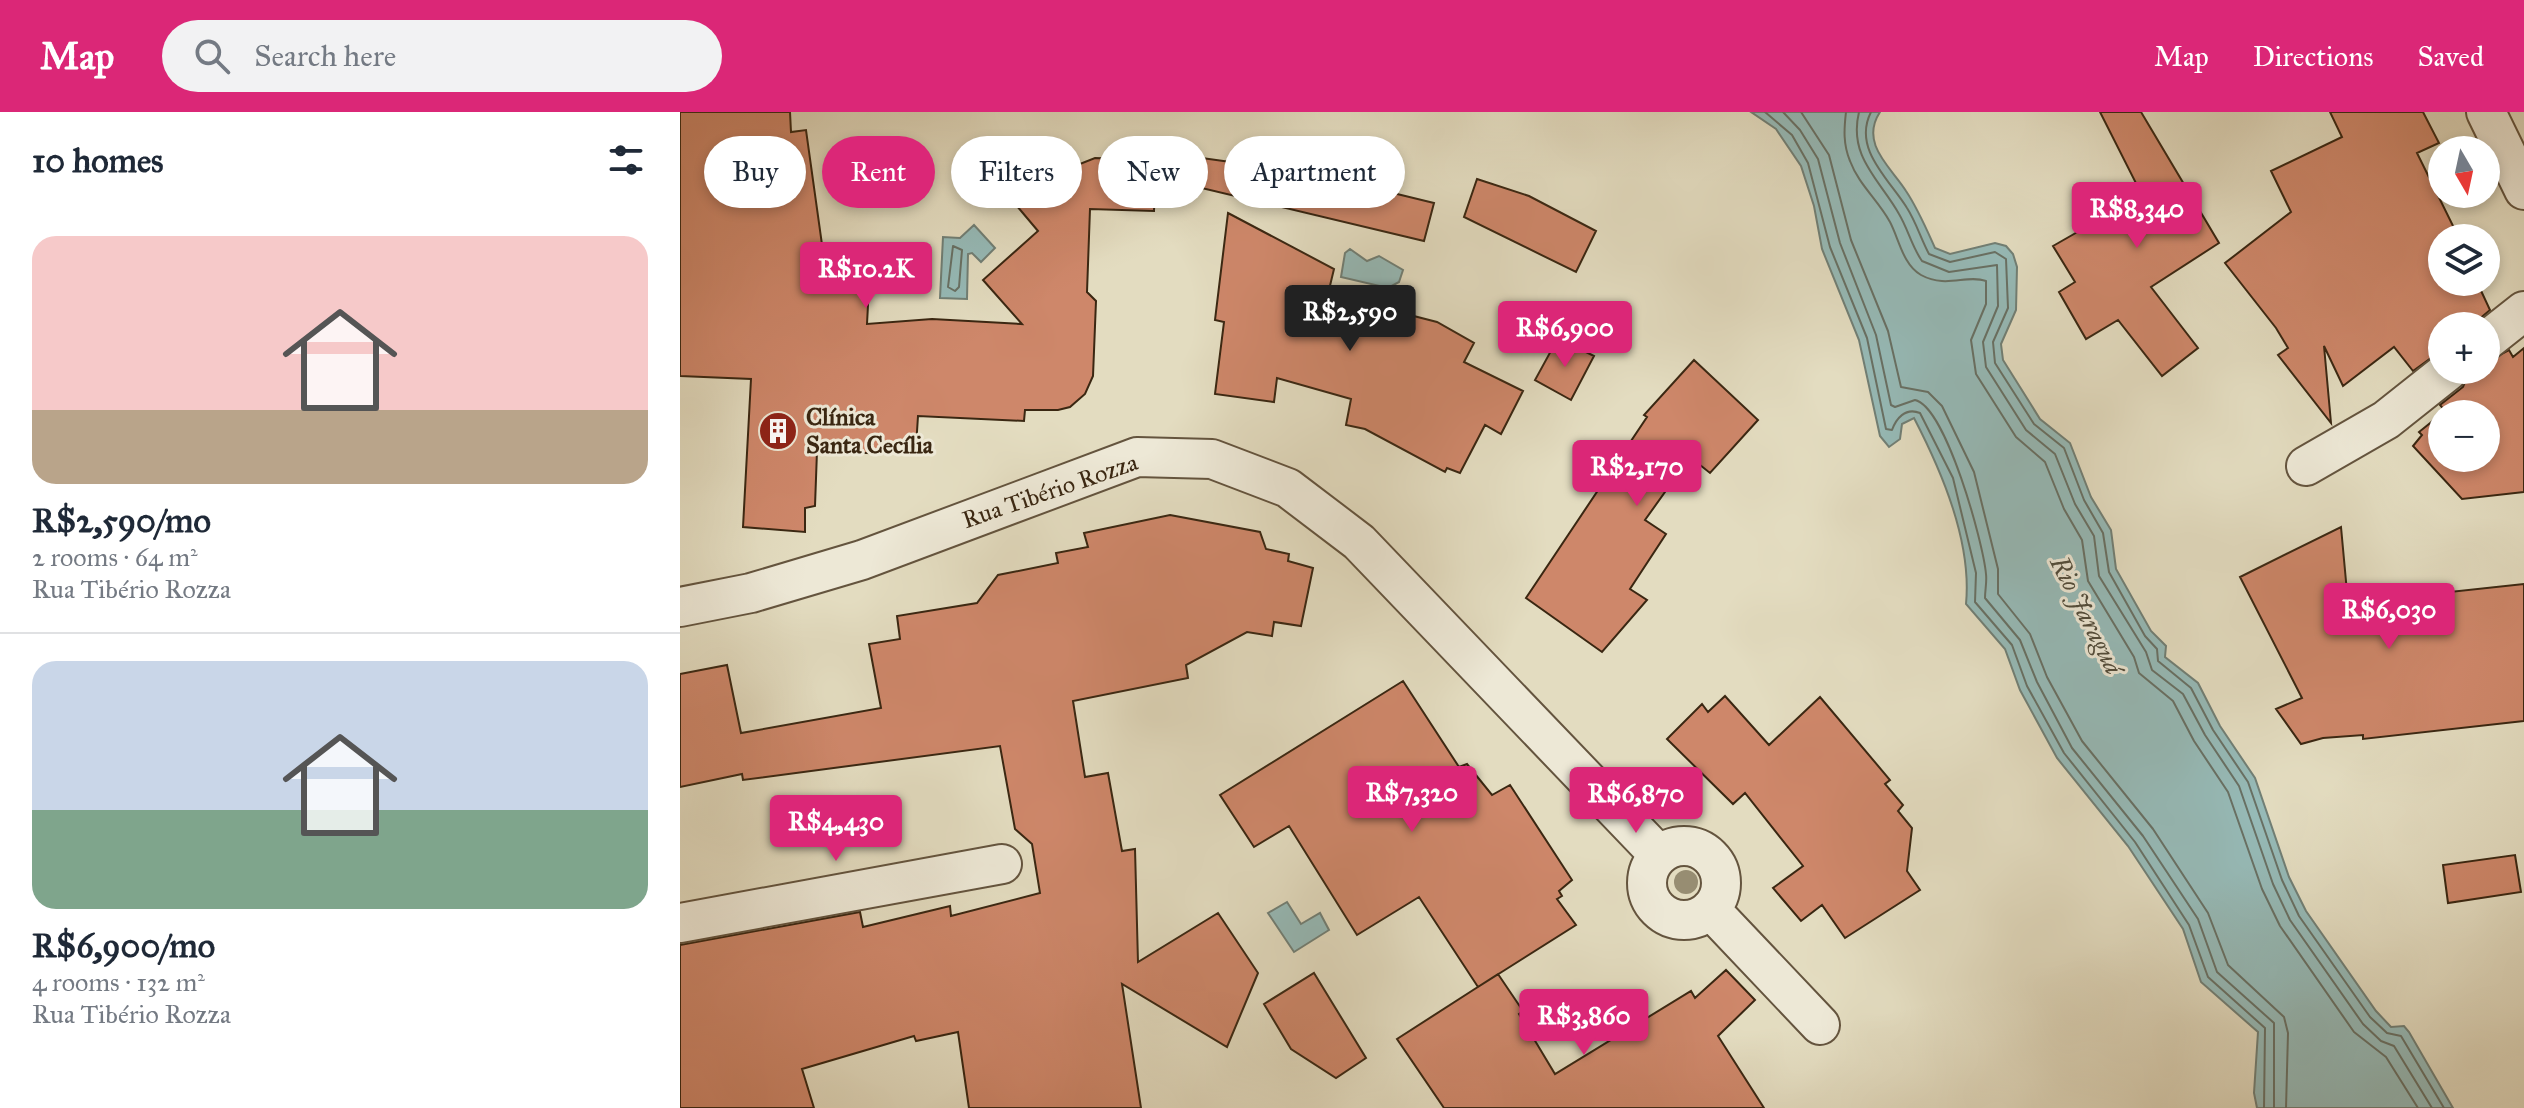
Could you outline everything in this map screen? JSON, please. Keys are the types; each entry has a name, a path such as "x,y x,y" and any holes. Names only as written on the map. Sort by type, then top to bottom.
{"street":[{"path":"2486,112 2524,190"},
{"path":"2500,330 2524,311"},
{"path":"2306,466 2386,420 2431,384"},
{"name":"Rua Tibério Rozza","path":"680,607 751,593 862,560 1137,457 1212,459 1288,488 1359,542 1659,855"},
{"path":"1686,845 1710,857 1719,869 1722,883 1710,909 1684,920 1669,917 1657,908 1649,896 1647,881 1650,867 1659,855 1686,845"},
{"path":"680,923 1002,864"},
{"path":"1710,909 1820,1025"}],"water":[{"name":"Rio Jaraguá","path":"1751,112 1880,112 1873,135 1875,145 1914,205 1935,248 1950,254 1995,243 2006,246 2013,254 2017,267 2016,310 2001,344 2003,360 2040,419 2070,443 2091,497 2111,530 2116,569 2151,631 2166,646 2165,657 2198,683 2220,726 2255,778 2289,877 2306,911 2376,1011 2391,1027 2404,1026 2409,1032 2453,1108 2257,1108 2254,1093 2258,1032 2201,982 2183,929 2128,846 2057,758 2020,690 2005,649 1966,604 1967,580 1960,532 1935,461 1914,418 1902,424 1900,439 1889,447 1880,436 1859,340 1822,249 1814,206 1801,166 1776,129"},
{"path":"974,225 995,248 981,262 972,253 968,254 967,299 940,298 943,237 960,238"},
{"path":"1350,249 1367,261 1379,256 1403,270 1399,282 1388,288 1341,277 1345,253"},
{"path":"1287,902 1301,924 1320,913 1329,930 1294,952 1268,913"}],"building":[{"path":"680,112 790,112 791,132 806,130 825,266 871,248 867,324 932,319 1022,324 983,280 1038,231 1019,208 1082,208 1082,163 1098,158 1098,208 1154,208 1154,211 1090,209 1087,292 1096,301 1093,376 1085,394 1070,407 1025,410 1024,421 918,416 916,447 890,448 890,454 817,451 815,506 805,508 805,532 743,527 751,379 680,376"},
{"path":"2100,112 2141,112 2219,243 2151,287 2198,348 2162,376 2118,320 2086,339 2059,292 2075,282 2053,246 2142,195"},
{"path":"2330,112 2423,112 2435,136 2428,136 2428,148 2417,153 2428,175 2428,208 2444,208 2452,224 2428,224 2428,296 2484,296 2490,310 2428,312 2428,360 2413,371 2394,347 2343,386 2324,346 2331,423 2278,355 2288,348 2225,263 2291,212 2271,171 2342,137"},
{"path":"1208,159 1224,161 1224,193 1208,190"},
{"path":"1477,179 1529,196 1596,231 1576,272 1464,217"},
{"path":"1405,196 1434,203 1424,241 1286,208 1405,208"},
{"path":"1228,213 1334,269 1328,294 1437,322 1474,343 1464,362 1523,391 1501,434 1485,425 1460,473 1447,468 1445,472 1365,429 1346,425 1351,399 1277,378 1274,402 1215,394 1224,322 1215,320"},
{"path":"1558,338 1594,356 1571,400 1535,380"},
{"path":"2524,348 2524,492 2462,499 2437,472 2500,472 2500,400 2446,400 2464,384 2500,384 2500,355 2509,350 2513,357"},
{"path":"1694,360 1758,420 1710,473 1690,457 1645,520 1666,534 1630,589 1647,600 1602,652 1526,598 1647,417 1644,415"},
{"path":"2428,425 2428,462 2413,446 2422,435 2419,432"},
{"path":"1170,515 1260,532 1266,549 1289,554 1288,561 1313,568 1301,626 1274,622 1272,636 1247,632 1186,665 1188,678 1073,701 1085,777 1108,773 1122,851 1135,849 1138,962 1218,913 1258,973 1227,1047 1122,984 1141,1108 969,1108 958,1032 916,1041 914,1036 802,1069 814,1108 680,1108 680,945 860,912 863,927 950,906 951,916 1040,893 1032,844 1015,829 1000,746 743,780 742,774 680,787 680,674 727,665 741,733 881,708 869,644 900,639 897,616 977,603 998,575 1058,563 1056,553 1088,547 1084,533"},
{"path":"2341,527 2348,603 2524,584 2524,721 2363,739 2363,735 2323,738 2301,744 2276,709 2302,698 2240,577"},
{"path":"1403,681 1459,767 1467,764 1492,795 1510,785 1572,880 1559,891 1562,896 1557,899 1576,925 1478,987 1419,897 1357,935 1289,826 1254,847 1220,795"},
{"path":"1725,696 1769,745 1820,697 1890,780 1885,784 1903,805 1898,811 1912,828 1907,871 1920,890 1845,938 1822,905 1801,921 1773,888 1803,866 1745,793 1733,804 1667,739 1702,704 1708,712"},
{"path":"2515,855 2521,892 2448,903 2443,865"},
{"path":"1726,970 1755,1000 1718,1036 1764,1108 1444,1108 1397,1039 1498,974 1523,1011 1519,1014 1555,1074 1691,991 1695,998"},
{"path":"1314,973 1366,1058 1336,1078 1291,1049 1264,1004"}],"place":[{"name":"Clínica Santa Cecília","path":"778,431"}]}
